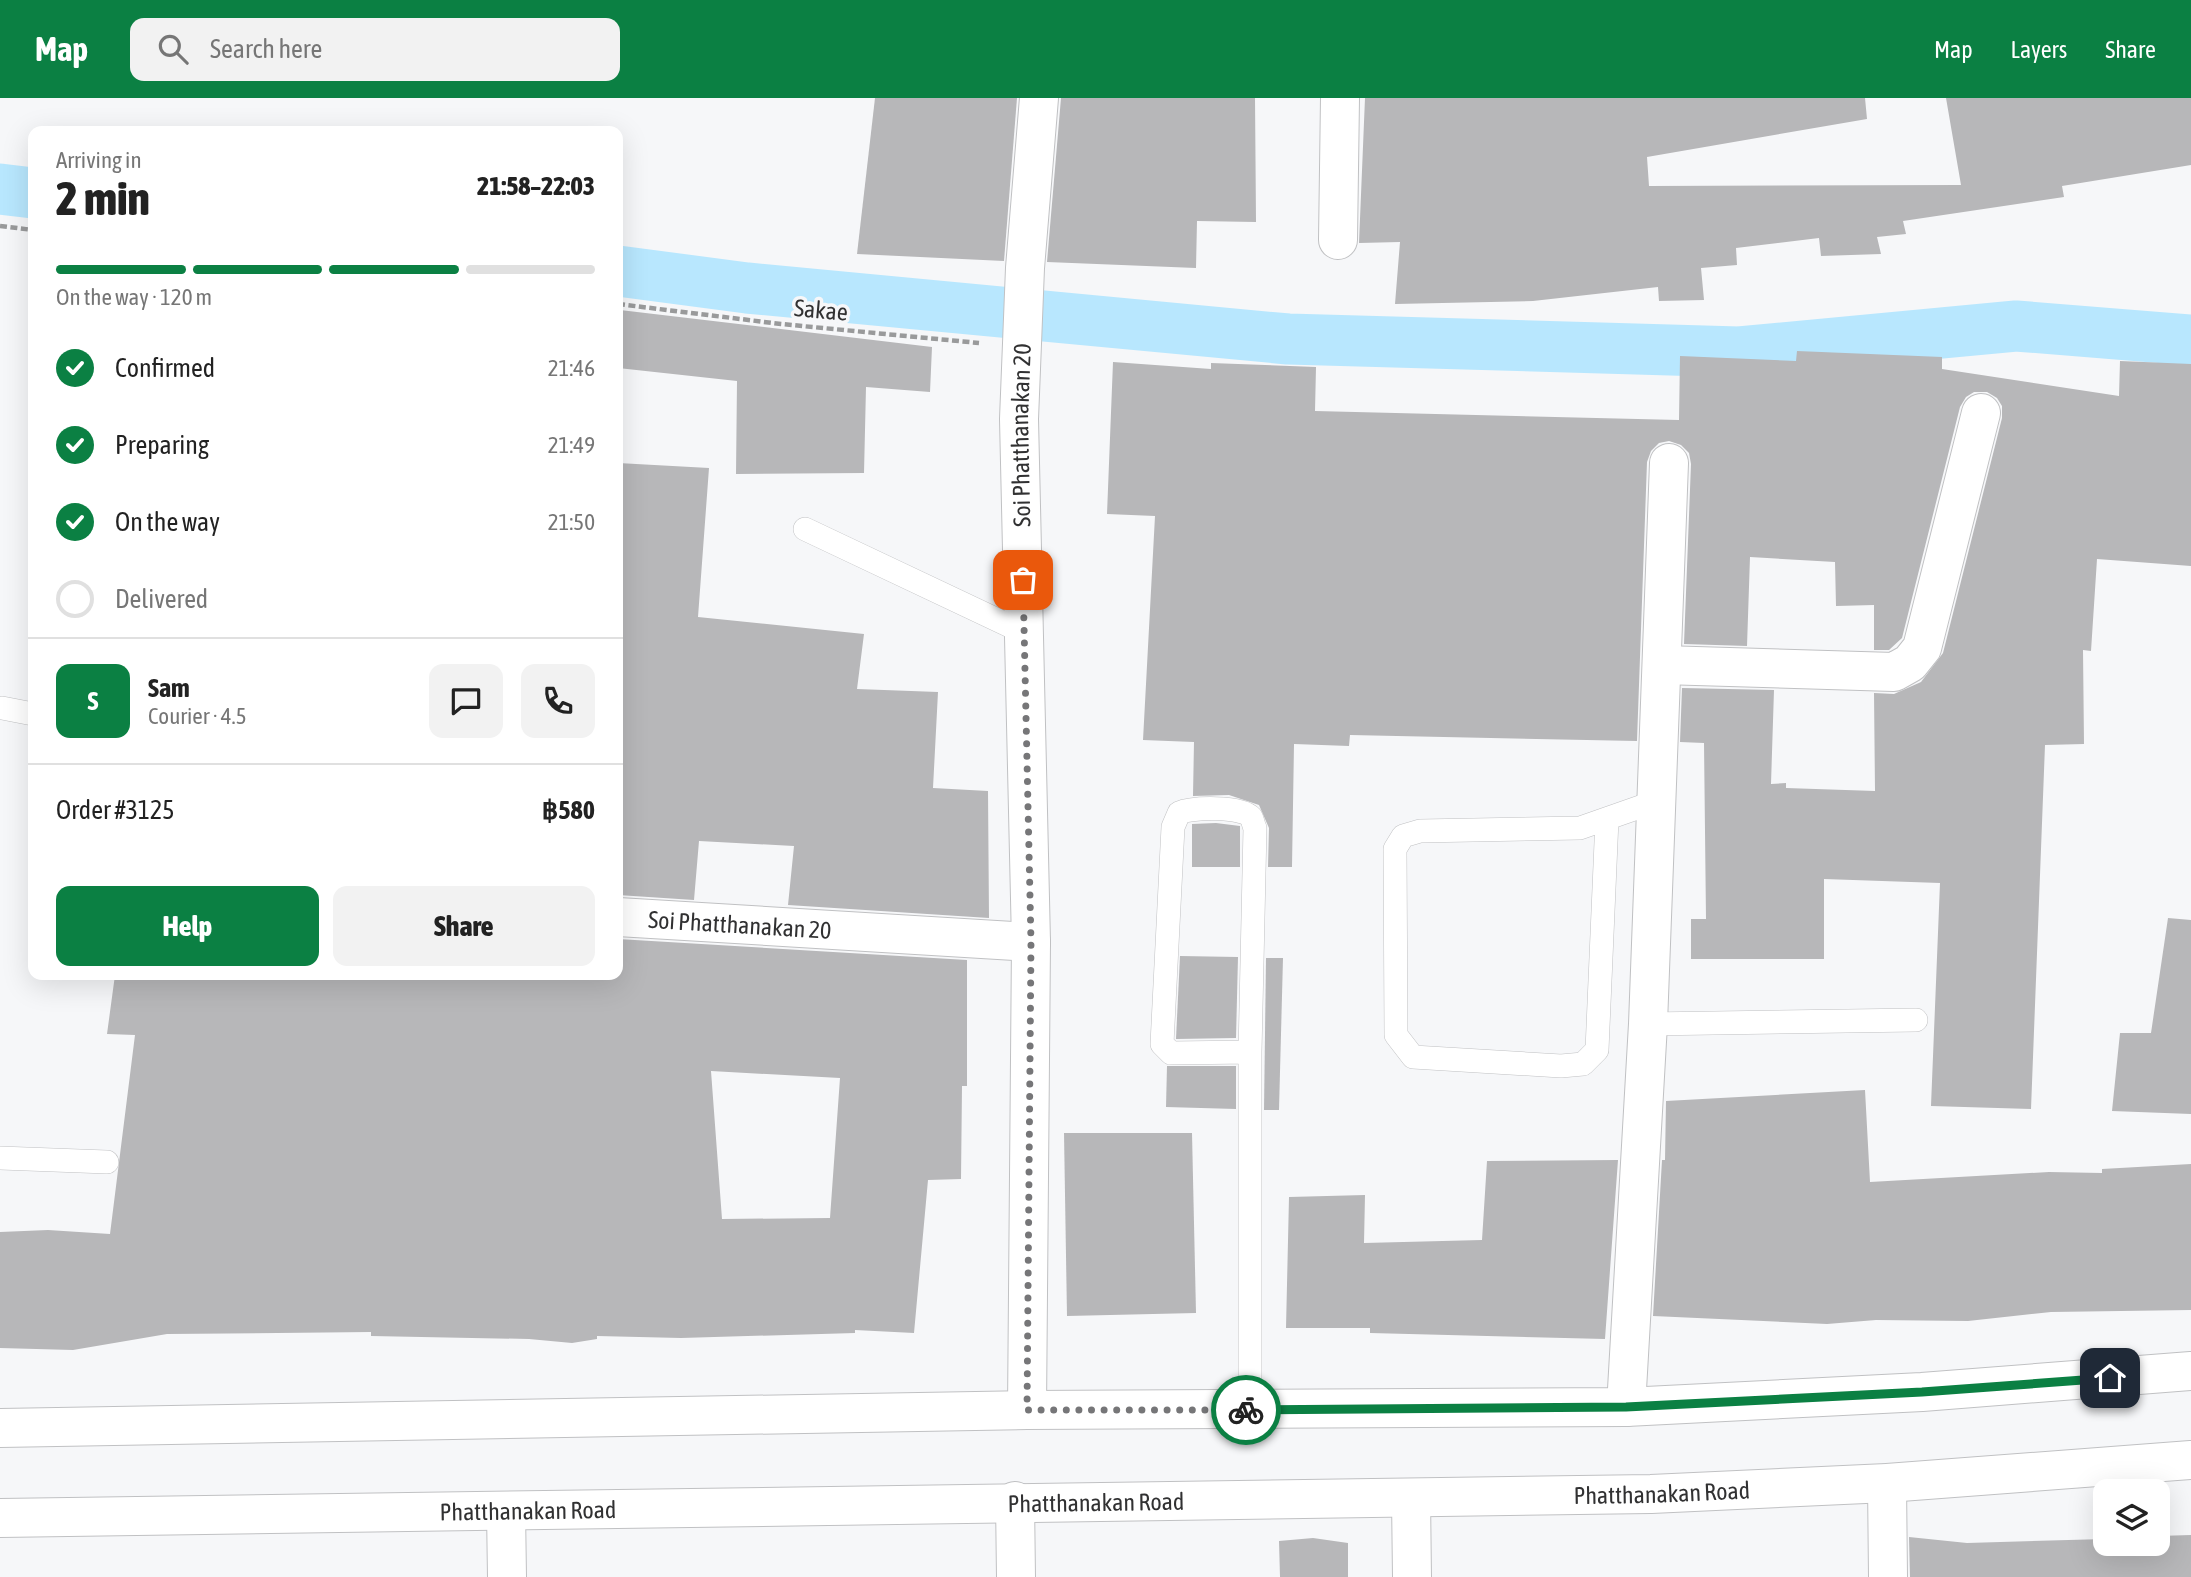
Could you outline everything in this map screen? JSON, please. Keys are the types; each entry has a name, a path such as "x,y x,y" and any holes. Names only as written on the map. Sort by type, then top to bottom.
{"main road":[{"name":"Soi Phatthanakan 20","path":"1027,1410 1031,942 1019,419 1026,268 1039,98"},
{"path":"1338,240 1340,98"},
{"path":"1662,665 1894,672 1910,663 1923,648 1980,413"},
{"path":"1626,1407 1648,1024 1669,463"},
{"name":"Soi Phatthanakan 20","path":"623,917 1031,942"},
{"path":"0,1428 1027,1410 1626,1407 1922,1392 2191,1371"},
{"name":"Phatthanakan Road","path":"0,1518 1015,1501 1651,1494 1887,1483 2191,1460"},
{"path":"1887,1483 1888,1577"},
{"path":"1411,1498 1412,1577"},
{"path":"1015,1501 1016,1577"},
{"path":"506,1511 507,1577"}],"lane":[{"path":"805,529 1025,633"},
{"path":"2,708 28,713"},
{"path":"1607,819 1597,1050 1583,1064 1561,1066 1413,1057 1396,1035 1395,849 1403,836 1420,831 1580,828 1657,802"},
{"path":"1250,1052 1171,1053 1163,1044 1173,827 1180,813 1191,808 1241,811 1250,817 1255,828 1250,1052 1250,1410"},
{"path":"1648,1024 1916,1020"},
{"path":"0,1158 107,1162"}],"path":[{"path":"0,226 28,229"},
{"name":"Sakae","path":"623,305 781,324 1022,347"}],"building":[{"path":"875,98 1017,98 1004,261 857,254"},
{"path":"1061,98 1255,98 1256,222 1197,221 1196,268 1047,262"},
{"path":"1365,98 1865,98 1867,119 1647,157 1649,186 1961,185 1946,98 2191,98 2191,165 2062,186 2064,197 1903,221 1906,234 1877,237 1881,254 1821,256 1819,238 1736,248 1737,265 1701,268 1704,300 1659,301 1658,287 1533,301 1395,304 1400,242 1359,243"},
{"path":"623,310 932,347 930,392 866,387 864,473 736,474 737,381 623,369"},
{"path":"1797,351 1942,357 1942,369 2119,396 2120,361 2191,364 2191,566 2097,559 2091,651 2083,650 2084,744 2045,745 2031,1109 1931,1106 1940,883 1824,879 1824,959 1691,959 1691,919 1706,919 1704,743 1680,742 1682,688 1774,690 1771,784 1786,783 1786,788 1875,791 1874,693 1894,694 1921,682 1943,653 2002,418 2002,406 1997,398 1987,392 1974,392 1966,397 1960,407 1902,638 1889,650 1874,650 1874,605 1836,606 1835,562 1750,557 1747,646 1684,644 1691,464 1689,453 1681,445 1669,441 1659,443 1651,451 1647,462 1637,741 1350,735 1349,746 1294,744 1292,867 1268,867 1269,828 1259,805 1229,795 1193,796 1194,742 1143,740 1155,516 1107,514 1113,362 1211,369 1211,363 1316,367 1315,411 1679,420 1680,356 1796,361"},
{"path":"623,463 709,468 698,617 864,634 857,689 938,692 933,788 988,791 989,918 788,905 794,846 699,841 694,900 623,895"},
{"path":"1192,824 1240,826 1240,867 1192,867"},
{"path":"2168,918 2191,920 2191,1114 2112,1111 2120,1033 2151,1033"},
{"path":"623,939 967,960 967,1086 962,1086 961,1179 928,1180 914,1333 855,1330 855,1333 681,1338 597,1336 597,1339 572,1343 529,1339 371,1336 371,1332 167,1334 73,1350 0,1348 0,1232 48,1230 110,1234 135,1035 107,1034 114,980 623,980","holes":["711,1071 840,1078 830,1218 722,1219"]},
{"path":"1180,956 1238,957 1236,1038 1176,1039"},
{"path":"1266,958 1283,958 1279,1110 1264,1110"},
{"path":"1167,1066 1236,1066 1236,1109 1166,1107"},
{"path":"1865,1090 1870,1182 2049,1172 2102,1173 2102,1169 2191,1164 2191,1310 2051,1312 1968,1321 1876,1320 1827,1324 1653,1316 1662,1160 1665,1160 1666,1101"},
{"path":"1064,1133 1192,1133 1196,1313 1067,1316"},
{"path":"1618,1160 1605,1339 1370,1333 1370,1328 1286,1328 1289,1197 1365,1195 1364,1243 1482,1240 1487,1161"},
{"path":"2191,1535 2191,1577 1910,1577 1909,1537 1967,1543 2093,1539 2093,1556 2170,1556 2170,1536"},
{"path":"1313,1538 1348,1543 1348,1577 1280,1577 1279,1541"}],"waterway":[{"path":"0,189 28,192"},
{"path":"623,272 747,288 1288,339 1739,352 2016,326 2191,340"}],"way so far":[{"path":"1023,580 1031,942 1027,1410 1246,1410"}],"route":[{"path":"1246,1410 1626,1407 1922,1392 2110,1378"}]}
